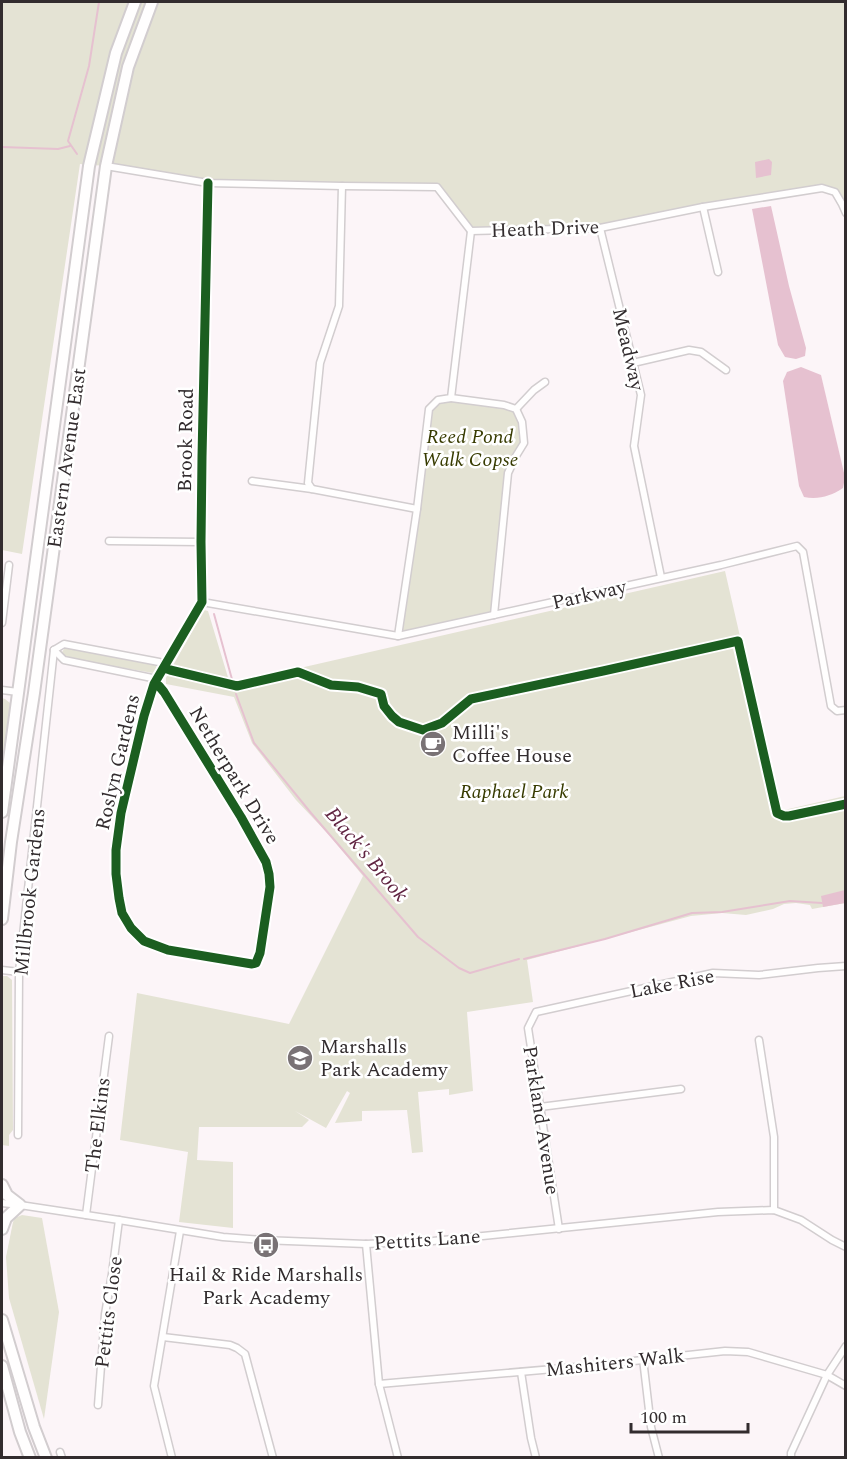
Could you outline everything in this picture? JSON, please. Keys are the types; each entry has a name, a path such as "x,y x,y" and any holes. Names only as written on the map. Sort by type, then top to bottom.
{"highway":[{"name":"Eastern Avenue East","path":"2,812 89,166 117,54 135,2"},
{"name":"Eastern Avenue East","path":"2,919 106,166 128,67 152,2"},
{"path":"2,1185 7,1195 20,1205 6,1218 2,1230"},
{"path":"2,1320 34,1427 46,1458"},
{"path":"2,1366 16,1420 30,1458"}],"street":[{"name":"Heath Drive","path":"106,166 208,183 437,187 471,231 600,228 703,207 822,188 835,192 846,213"},
{"name":"Brook Road","path":"202,602 201,542 208,183"},
{"path":"312,489 308,483 320,363 339,306 342,186"},
{"path":"703,207 718,272"},
{"name":"Meadway","path":"600,228 641,395 634,446 661,577"},
{"path":"451,398 471,231"},
{"path":"633,363 689,350 701,352 726,370"},
{"path":"516,410 534,390 545,382"},
{"path":"398,636 429,409 438,400 451,398 504,405 516,410 522,422 524,442 508,473 494,615"},
{"path":"252,481 312,489 417,509"},
{"path":"109,541 201,542"},
{"name":"Parkway","path":"202,602 398,636 721,565 794,546 800,547 803,552 831,706 837,711 846,710"},
{"path":"2,623 9,566"},
{"path":"54,650 64,660 156,681 202,602"},
{"path":"40,649 54,650 64,644 166,664"},
{"name":"Millbrook Gardens","path":"18,1135 19,972 54,650"},
{"name":"Roslyn Gardens","path":"156,681 144,716 121,813 116,850 116,874 122,913 137,935 155,946 208,958 247,964 256,963"},
{"name":"Netherpark Drive","path":"156,681 266,862 270,887 260,953 256,963"},
{"path":"2,690 18,692"},
{"name":"Lake Rise","path":"536,1012 712,973 759,975 846,966"},
{"path":"2,970 19,972"},
{"name":"Parkland Avenue","path":"536,1012 528,1028 559,1229"},
{"name":"The Elkins","path":"86,1215 109,1036"},
{"path":"759,1040 774,1137 774,1210"},
{"path":"540,1107 681,1089"},
{"name":"Pettits Lane","path":"2,1203 223,1237 366,1244 559,1229 718,1212 774,1210 801,1220 846,1247"},
{"name":"Pettits Close","path":"98,1405 105,1314 119,1220"},
{"path":"172,1458 154,1386 180,1231"},
{"path":"366,1244 379,1384 398,1458"},
{"path":"163,1337 231,1346 245,1354 273,1458"},
{"path":"791,1458 791,1453 827,1375 846,1346"},
{"name":"Mashiters Walk","path":"379,1384 725,1351 748,1352 827,1375 846,1386"},
{"path":"643,1359 651,1427 659,1458"},
{"path":"521,1372 536,1458"}],"green space":[{"path":"2,2 845,2 845,213 835,192 822,188 600,228 471,231 437,187 208,183 106,166 80,164 22,554 2,550"},
{"name":"Reed Pond Walk Copse","path":"451,398 516,409 524,443 508,473 494,615 398,636 429,409 438,400"},
{"name":"Raphael Park","path":"725,571 780,811 845,796 845,903 812,909 810,905 784,904 746,915 722,913 691,916 527,960 533,1002 467,1012 473,1091 449,1095 449,1089 418,1092 423,1152 412,1153 407,1110 362,1111 362,1121 335,1123 350,1093 347,1091 326,1128 295,1111 309,1120 302,1127 199,1127 197,1160 233,1162 233,1228 179,1222 188,1152 120,1140 137,993 289,1024 363,876 296,800 252,743 234,697 166,684 166,678 204,610 208,611 230,684"},
{"path":"65,648 155,664 157,668 153,673 66,658 62,652"},
{"path":"2,698 10,703 2,768"},
{"path":"3,976 12,980 13,1130 9,1135 9,1146 2,1145"},
{"path":"22,1215 42,1218 59,1312 44,1419 9,1298 6,1257 13,1222 15,1218"}],"shaded area":[{"path":"769,159 772,162 771,175 756,178 755,162"},
{"path":"771,206 806,348 805,356 796,359 785,357 778,345 752,209"},
{"path":"801,367 821,375 845,477 843,488 819,498 804,497 799,486 783,381 787,372"},
{"path":"845,890 845,903 823,907 821,896"}],"waterway":[{"path":"77,154 68,141 89,66 99,2"},
{"path":"2,147 58,149 70,146"},
{"name":"Black's Brook","path":"214,614 233,683"},
{"name":"Black's Brook","path":"236,694 254,743 418,937 459,968 470,973 519,959"},
{"name":"Black's Brook","path":"524,959 605,939 692,913 722,912 790,901 822,903"}],"cycle path":[{"path":"154,684 164,692 266,862 270,887 260,953 256,963 168,950 144,941 131,928 122,913 116,874 116,850 121,813 154,684 202,602 202,457 208,183"},
{"path":"164,668 237,686 298,672 331,685 358,687 381,694 384,706 392,716 399,722 423,730 442,723 471,699 738,641 777,813 789,816 846,804"}],"place":[{"name":"Milli's Coffee House","path":"433,744"},
{"name":"Marshalls Park Academy","path":"300,1058"},
{"name":"Hail & Ride Marshalls Park Academy","path":"266,1245"}]}
